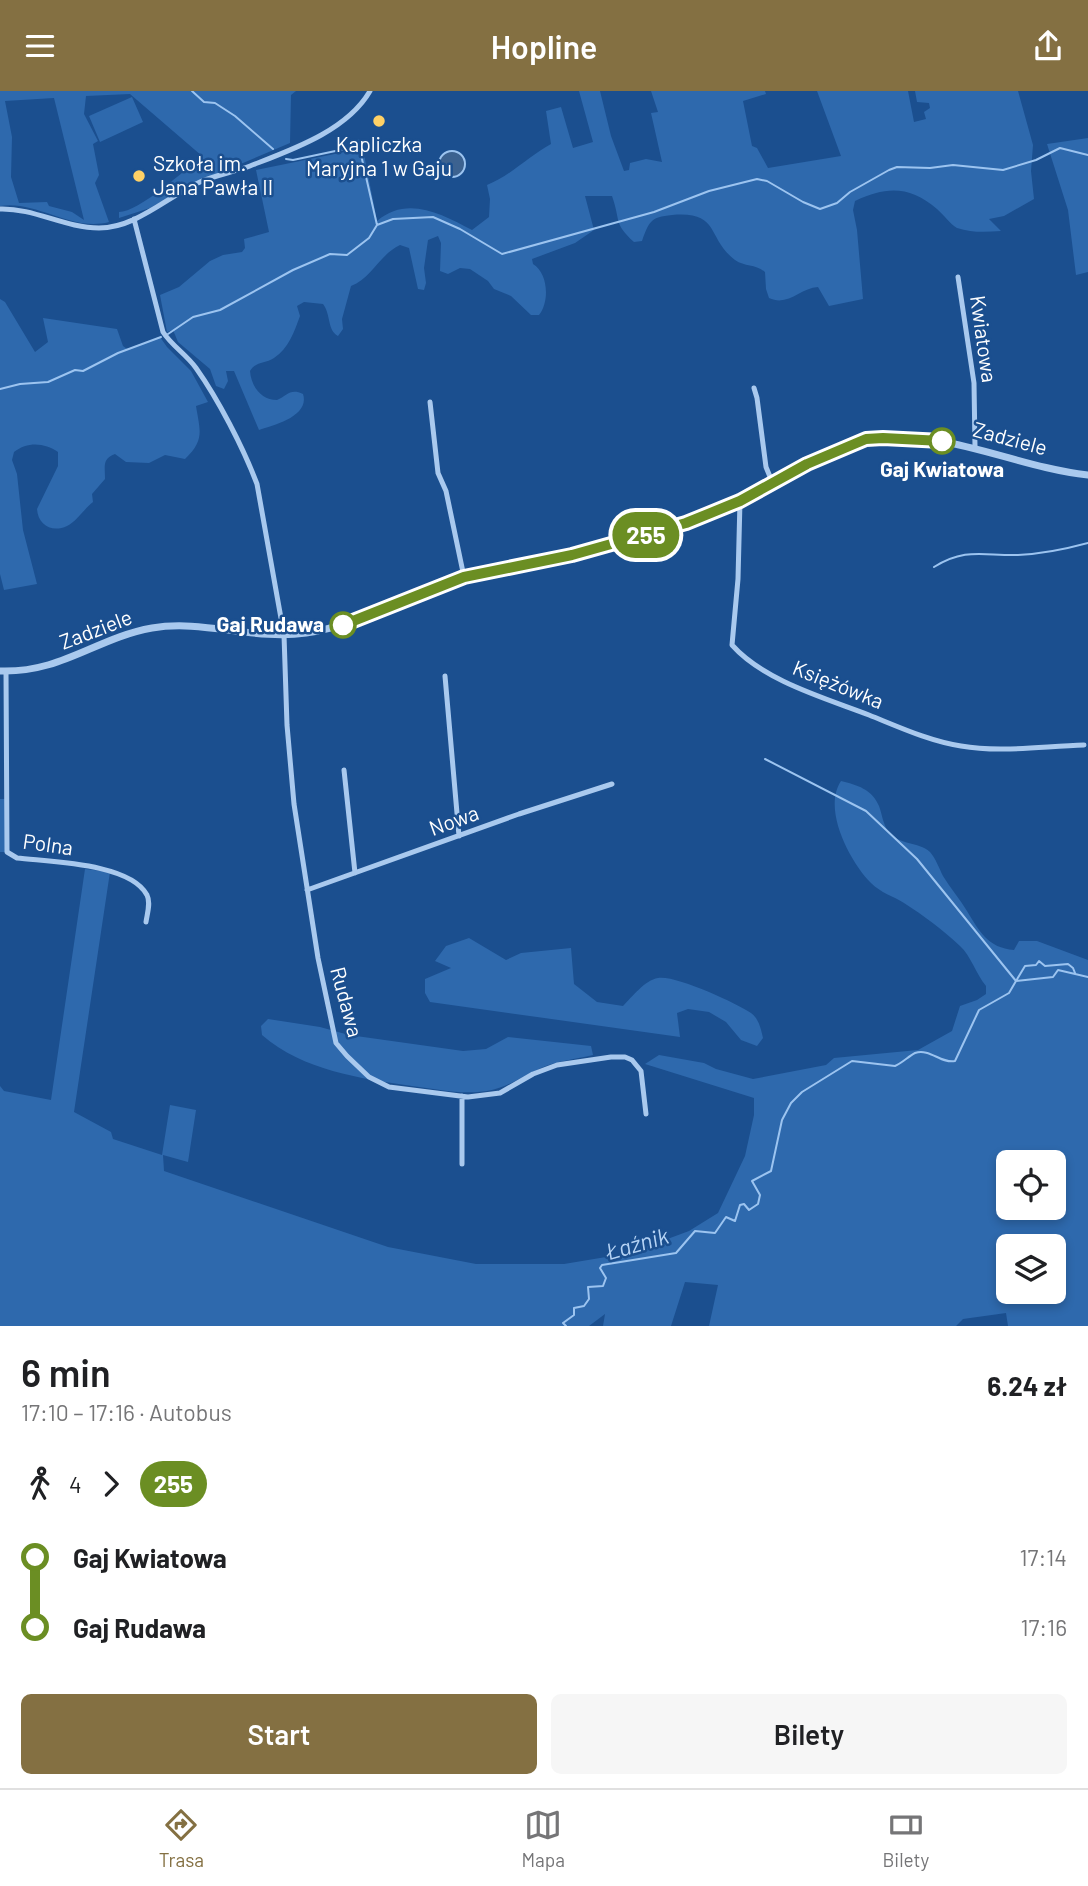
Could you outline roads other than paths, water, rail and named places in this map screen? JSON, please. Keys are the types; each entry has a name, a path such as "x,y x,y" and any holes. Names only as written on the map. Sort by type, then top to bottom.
{"street":[{"path":"0,209 16,208 79,226 101,228 132,221 201,181 249,166 310,141 347,116 366,99 370,91"},
{"name":"Rudawa","path":"132,221 163,332 200,375 250,465 257,484 284,635 293,804 318,958 336,1042 369,1077 389,1087 462,1096 500,1093 533,1074 557,1065 620,1056 632,1060 641,1071 646,1114"},
{"name":"Kwiatowa","path":"958,277 974,383 975,447"},
{"path":"754,388 766,467 773,484"},
{"path":"430,402 438,473 446,491 464,577"},
{"name":"Zadziele","path":"3,671 43,668 122,636 153,628 176,627 284,635 307,633 343,624 464,577 606,547 686,523 740,501 807,464 866,439 933,440 975,447 1062,471 1088,475"},
{"name":"Księżówka","path":"740,501 732,645 744,658 809,693 929,738 962,747 1084,745"},
{"name":"Polna","path":"3,671 7,852 17,858 118,872 147,894 149,903 146,922"},
{"path":"445,676 459,836"},
{"path":"344,770 355,873"},
{"name":"Nowa","path":"307,890 612,784"},
{"path":"462,1096 462,1164"}],"waterway":[{"path":"192,91 204,102 215,103 235,116 273,149"},
{"path":"286,159 293,160 359,146 377,225"},
{"path":"168,334 193,317 220,310 293,270 330,254 347,255 369,238 377,225 393,219 433,217 460,229 502,254 654,212 709,191 757,179 767,181 820,209 837,203 850,192 897,167 930,168 953,165 1003,170 1036,160 1060,148 1088,155"},
{"path":"0,389 48,382 75,370 83,371 118,353 161,337"},
{"path":"934,567 966,555 1027,554 1088,543"},
{"path":"765,759 866,811 917,859 1016,981 1025,966 1036,965 1039,961 1045,966 1068,964 1075,973"},
{"name":"Łaźnik","path":"566,1326 563,1323 574,1315 574,1308 584,1306 589,1299 588,1287 603,1286 606,1278 600,1268 602,1265 676,1253 695,1231 715,1233 726,1217 735,1221 740,1205 744,1204 749,1210 758,1204 760,1195 752,1181 771,1171 782,1120 791,1103 802,1092 852,1061 895,1066 920,1052 955,1061 979,1010 1009,993 1016,981 1053,977 1058,970 1088,977"}],"place":[{"name":"Kapliczka Maryjna 1 w Gaju","path":"379,121"},
{"name":"Szkoła im. Jana Pawła II","path":"139,176"},
{"name":"Gaj Kwiatowa","path":"942,441"},
{"name":"Gaj Rudawa","path":"343,625"}]}
